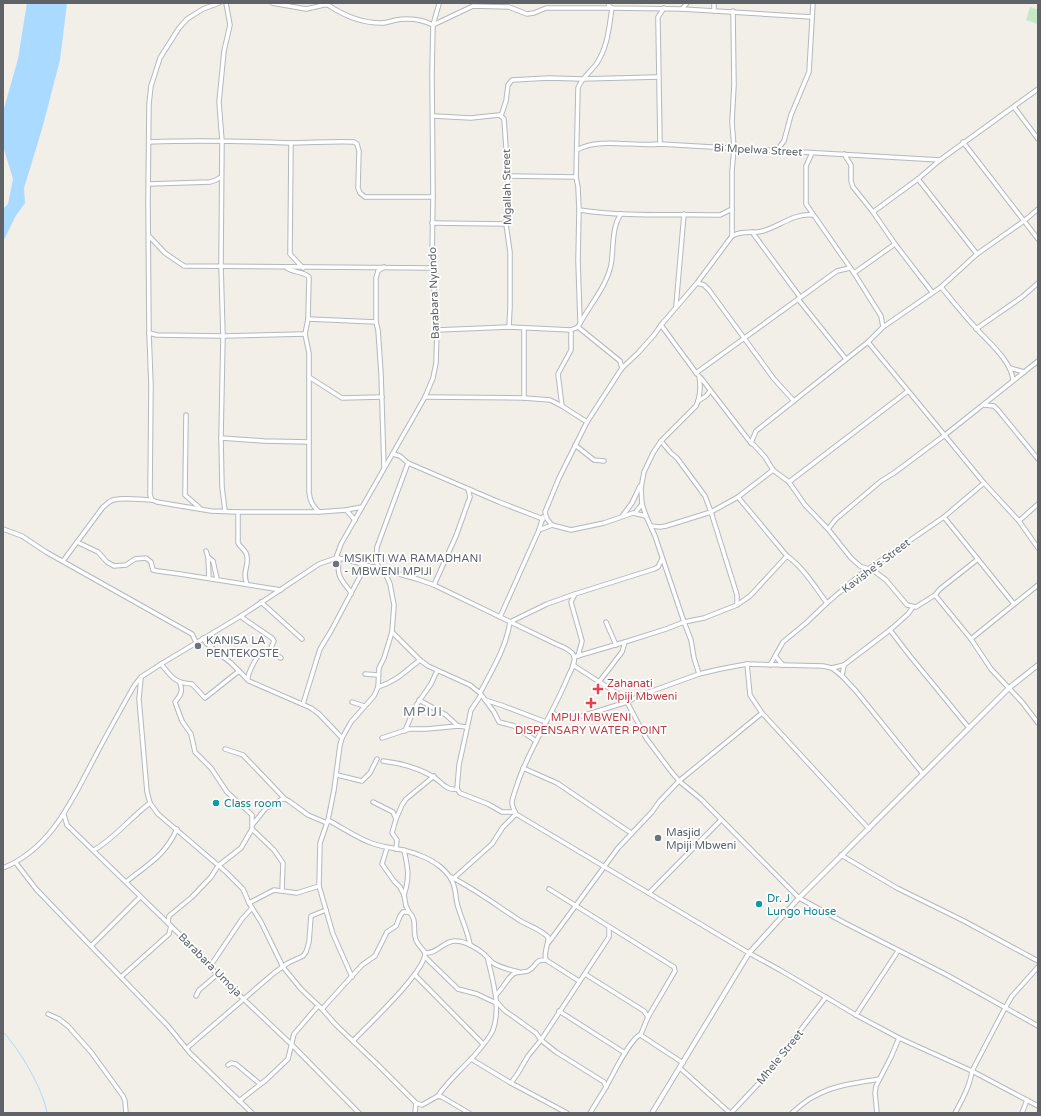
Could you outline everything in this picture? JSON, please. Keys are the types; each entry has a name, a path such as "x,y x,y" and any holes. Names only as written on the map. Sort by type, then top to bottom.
{"street":[{"path":"152,500 149,481 151,385 148,236 150,86 160,58 179,28 187,20 203,9 219,3"},
{"path":"225,511 222,487 221,438 223,336 221,265 222,141 219,102 224,51 230,25 226,3"},
{"path":"272,3 306,9 328,5 356,19 379,23 423,20 433,25 473,6 509,7 527,14 546,8 664,8 812,17"},
{"path":"580,322 578,261 579,210 576,177 578,88 582,79 592,70 599,60 609,34 612,8 608,3"},
{"path":"682,9 687,3"},
{"path":"714,3 714,11"},
{"path":"777,150 784,141 791,115 809,72 813,3"},
{"name":"Barabara Nyundo","path":"337,558 341,544 425,397 433,378 436,363 437,330 432,268 433,25 439,4"},
{"path":"660,144 658,18 664,8"},
{"path":"732,236 732,171 734,148 732,122 734,85 733,11"},
{"path":"433,116 471,118 501,116 506,101 508,85 512,80 549,78 582,79 658,77"},
{"path":"873,212 918,179 963,142 1038,89"},
{"path":"1014,107 1038,139"},
{"name":"Mgallah Street","path":"501,116 505,122 508,176 506,224 510,252 509,328"},
{"path":"150,142 263,141 291,143 356,143 359,151 358,188 360,193 365,197 433,197"},
{"path":"963,142 1038,239"},
{"path":"291,143 290,254 303,268"},
{"name":"Bi Mpelwa Street","path":"577,150 590,144 649,146 660,144 940,160"},
{"path":"812,153 806,166 805,203 854,273 881,316 883,328"},
{"path":"844,154 851,165 851,181 853,187 932,292"},
{"path":"508,176 576,177"},
{"path":"149,184 210,182 221,177"},
{"path":"918,179 977,254"},
{"path":"579,210 592,213 720,215 732,209"},
{"path":"751,442 756,431 868,342 883,328 941,287 977,254 1038,209"},
{"path":"437,330 509,328 571,330 578,327 608,275 611,265 616,223 621,214"},
{"path":"676,306 684,214"},
{"path":"500,617 539,530 559,478 575,445 622,368 643,348 732,236 743,232 763,231 798,216 813,215"},
{"path":"432,223 506,224"},
{"path":"752,232 799,298 846,359"},
{"path":"148,236 165,253 184,266 221,265 286,268 432,268"},
{"path":"854,273 895,244"},
{"path":"384,267 378,271 376,276 376,322 378,330 381,373 384,468"},
{"path":"286,268 294,272 305,274 309,277 308,319 305,334 309,353 310,500 312,505 319,512"},
{"path":"696,373 837,271 850,268"},
{"path":"696,283 704,285 709,290 774,379 794,401"},
{"path":"976,329 1022,297 1038,283"},
{"path":"941,287 976,329 994,347 1010,368 1013,380"},
{"path":"308,319 376,322"},
{"path":"661,325 696,373 751,442 765,457 773,470 789,482 805,505 828,529 852,558 860,566 874,571 886,580 907,605 916,607 935,595 940,589 978,559"},
{"path":"578,327 620,361 628,362"},
{"path":"524,329 524,398"},
{"path":"562,406 558,374 571,350 571,330"},
{"path":"149,333 157,335 223,336 305,334"},
{"path":"868,342 984,483 1019,521 1038,548"},
{"path":"620,361 622,368"},
{"path":"828,529 836,519 881,481 945,435 1036,363 1038,368"},
{"path":"1010,368 1024,372"},
{"path":"698,402 701,382 699,376"},
{"path":"309,377 342,398 382,397"},
{"path":"622,516 632,503 644,472 653,453 661,441 696,406 698,402 709,393 709,389"},
{"path":"789,482 908,391"},
{"path":"994,396 994,406 1038,459"},
{"path":"425,397 524,398 550,400 588,422"},
{"path":"983,405 994,406"},
{"path":"186,415 185,495 202,509"},
{"path":"221,438 309,442"},
{"path":"661,441 671,453 678,458 705,496 737,595 737,605"},
{"path":"575,445 594,460 604,461"},
{"path":"393,454 400,456 408,463 543,519"},
{"path":"380,569 376,562 377,547 408,463"},
{"path":"651,526 660,527 711,512 738,496 773,470"},
{"path":"641,483 642,504 655,536 691,640 694,658 699,674"},
{"name":"Kavishe’s Street","path":"770,665 783,642 861,574 944,516 984,483"},
{"path":"468,489 470,497"},
{"path":"434,586 456,536 470,497 476,492"},
{"path":"738,496 787,556 792,559 806,575 827,603"},
{"path":"63,561 103,507 114,500 152,500 202,509 238,512 319,512 362,507"},
{"path":"635,513 642,504"},
{"path":"1019,521 1038,504"},
{"path":"346,510 355,520"},
{"path":"238,512 238,543 245,551 248,558 244,574 247,584"},
{"path":"545,512 547,519 552,525 565,529 578,530 635,513 646,516"},
{"path":"944,516 1014,604"},
{"path":"539,530 552,525"},
{"path":"655,536 660,527"},
{"path":"3,528 19,535 192,634 196,642"},
{"path":"77,542 98,552 107,562 114,566 126,565 135,559 146,558 151,562 153,570 158,572 217,579 280,590"},
{"path":"206,551 208,557 208,578"},
{"path":"574,658 579,655 626,642 684,622 704,618 737,605 750,596 787,556"},
{"path":"208,557 213,561 217,579"},
{"path":"337,558 339,578 350,591 351,595"},
{"path":"3,868 16,863 44,839 64,815 134,686 141,677 196,642 241,616 319,564 337,558 417,579 500,617 572,653 574,658 573,665 551,714 523,768 512,802 516,813"},
{"path":"658,568 662,559"},
{"path":"303,704 320,649 351,595 366,565"},
{"path":"860,566 861,574"},
{"path":"510,622 547,604 575,594 658,568 666,570"},
{"path":"352,977 340,953 319,886 320,843 328,821 337,775 338,753 342,738 351,722 374,696 378,687 379,668 384,658 392,632 394,605 390,584 384,570"},
{"path":"971,639 1038,585"},
{"path":"571,602 575,594"},
{"path":"935,595 971,639 991,670 1038,723"},
{"path":"567,597 571,602 582,641 579,655"},
{"path":"261,602 302,639"},
{"path":"832,668 844,665 890,630 908,614 912,607"},
{"path":"241,616 244,620 272,638 274,641 270,650 260,654 257,657 248,677 249,681"},
{"path":"510,622 509,630 500,654 472,710 467,727 458,765 457,789 460,794 488,804 502,812 516,813 749,953 856,1015 900,1038 972,1071 1038,1106"},
{"path":"606,622 616,645"},
{"path":"890,630 969,728"},
{"path":"392,632 428,666 470,685 481,694 494,712 499,722 514,726 536,741"},
{"path":"203,638 206,643 249,681 303,704 319,714 342,738"},
{"path":"599,682 622,652 626,642"},
{"path":"270,650 281,658"},
{"path":"775,656 783,665"},
{"path":"378,687 388,684 420,660"},
{"path":"161,664 171,676 180,683 192,684 205,698 239,671"},
{"path":"747,664 750,695 762,713 869,829"},
{"path":"551,714 582,716 626,702 699,674 747,664 823,666 832,668 842,676 872,710 923,774"},
{"path":"573,665 618,694 626,702 646,738 679,781 701,799 799,898 947,975 1038,1026"},
{"path":"842,676 844,665"},
{"path":"652,1113 749,953 799,898 1008,688 1038,665"},
{"path":"405,731 419,700 431,684 437,671"},
{"path":"365,674 378,675"},
{"path":"141,677 139,699 147,792 150,803 158,814 177,829 243,889 283,967 301,989 417,1106"},
{"path":"161,916 168,916 192,897 211,877 218,866 241,848 252,829 252,815 228,792 212,768 195,752 191,734 182,720 176,705 176,702 181,695 182,688 180,683"},
{"path":"484,699 546,722"},
{"path":"419,700 446,716 458,726"},
{"path":"352,702 364,706"},
{"path":"546,960 544,952 549,942 604,865 631,833 679,781 762,713"},
{"path":"382,738 414,729 458,726 467,727"},
{"path":"225,749 243,755 284,799 308,815 328,821 372,844 404,850 419,855 440,867 452,877 477,891 519,920 542,931 548,936 549,942"},
{"path":"337,775 362,781 370,773 377,759"},
{"path":"383,761 396,762 434,776 448,789 457,789"},
{"path":"523,768 557,783 631,833"},
{"path":"396,849 398,840 392,833 402,805 406,799 434,776"},
{"path":"252,824 266,808 284,799"},
{"path":"373,802 393,812 396,819"},
{"path":"94,850 106,843 137,813 150,803"},
{"path":"452,877 492,844 516,813"},
{"name":"Barabara Umoja","path":"64,815 68,825 140,897 170,924 218,974 292,1045 359,1113"},
{"path":"650,893 721,820"},
{"path":"58,822 68,825"},
{"path":"126,882 164,852 171,843 177,829"},
{"path":"252,829 274,850 283,863 282,890"},
{"path":"387,848 382,864 400,887 404,895 406,906 415,921 416,940 425,955 458,989 477,994 496,1002 565,1058 599,1078 604,1082 606,1087"},
{"path":"404,850 409,874 404,895"},
{"path":"842,856 897,888 964,921 1038,961"},
{"path":"16,863 36,888 168,1026 187,1048 252,1113"},
{"path":"452,877 458,906 467,930 470,945"},
{"path":"249,903 270,891 282,890 297,893 319,886"},
{"path":"549,890 674,967 675,971 648,1017 641,1034 625,1053 590,1113"},
{"path":"91,946 140,897"},
{"path":"322,1009 362,965 375,956 387,932 396,926 406,906"},
{"path":"211,965 242,919 252,908"},
{"path":"187,1048 274,973 288,963 303,956 309,942 311,916 326,910"},
{"path":"403,912 409,912"},
{"path":"120,977 169,934 170,924 168,916"},
{"path":"609,928 609,937"},
{"path":"511,1083 609,937 617,933"},
{"path":"353,1041 414,975 425,955 436,951 452,941 458,941 470,945 484,954 488,960 496,995 493,1030 471,1059 448,1082 438,1096 428,1103 417,1106"},
{"path":"856,1015 898,950"},
{"path":"488,960 494,964 519,972"},
{"path":"496,995 512,975 519,972 528,971 538,960 546,960 579,981"},
{"path":"955,1113 971,1078 972,1071 1005,1008 1012,996 1038,967"},
{"path":"196,996 199,990 218,974"},
{"path":"585,974 644,1011 648,1017"},
{"path":"414,975 483,1044"},
{"name":"Mhele Street","path":"731,1113 762,1080 826,997"},
{"path":"239,1101 288,1059 294,1034 318,1006"},
{"path":"559,1011 625,1053"},
{"path":"48,1014 59,1019 68,1026 91,1052 125,1101 126,1113"},
{"path":"641,1034 683,1063"},
{"path":"876,1113 876,1086 900,1038"},
{"path":"471,1059 511,1083 567,1113"},
{"path":"228,1065 231,1063 236,1064 260,1084"},
{"path":"680,1068 731,1113"},
{"path":"792,1113 813,1096 825,1091 838,1086 879,1079"},
{"path":"438,1096 469,1113"},
{"path":"1022,1113 1027,1100"},
{"path":"414,1113 417,1106"}],"green space":[{"path":"1030,7 1038,10 1038,24 1026,20"}],"water":[{"path":"27,3 67,3 60,60 42,129 24,188 25,203 15,217 3,242 3,209 8,204 13,179 3,146 3,112 18,59"}],"waterway":[{"path":"3,1032 16,1048 30,1070 41,1093 47,1113"}],"place":[{"name":"MSIKITI WA RAMADHANI - MBWENI MPIJI","path":"336,564"},
{"name":"KANISA LA PENTEKOSTE","path":"198,646"},
{"name":"Zahanati Mpiji Mbweni","path":"598,689"},
{"name":"MPIJI MBWENI DISPENSARY WATER POINT","path":"591,703"},
{"name":"Class room","path":"216,803"},
{"name":"Masjid Mpiji Mbweni","path":"658,838"},
{"name":"Dr. J Lungo House","path":"759,904"}],"district":[{"name":"MPIJI","path":"423,712"}]}
